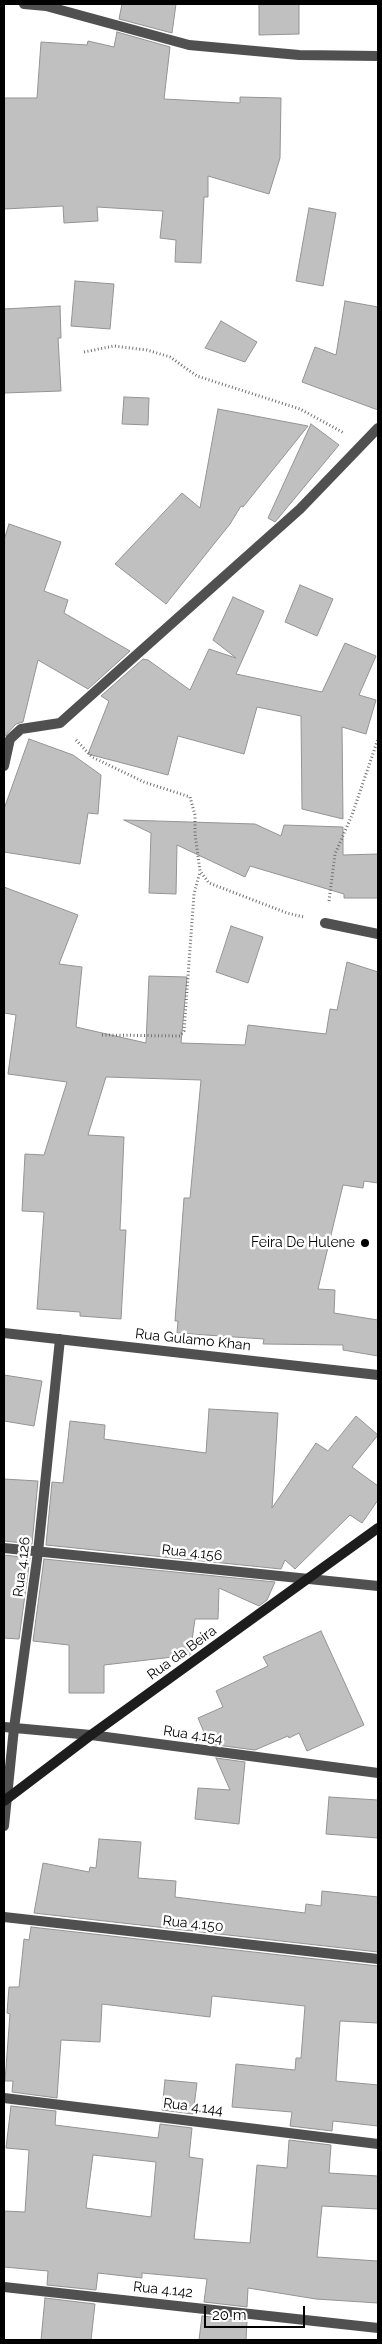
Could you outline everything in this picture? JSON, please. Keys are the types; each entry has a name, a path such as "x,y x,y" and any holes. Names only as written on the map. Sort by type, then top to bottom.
{"main road":[{"name":"Rua da Beira","path":"5,1800 91,1735 378,1528"}],"street":[{"path":"24,4 46,6 190,45 299,55 378,56"},
{"path":"4,766 10,739 21,729 60,723 300,509 378,428"},
{"path":"325,922 378,934"},
{"name":"Rua Gulamo Khan","path":"4,1333 378,1375"},
{"name":"Rua 4.126","path":"4,1826 9,1728 38,1552 60,1339"},
{"name":"Rua 4.156","path":"4,1548 378,1586"},
{"name":"Rua 4.154","path":"9,1728 91,1735 378,1773"},
{"name":"Rua 4.150","path":"4,1916 378,1959"},
{"name":"Rua 4.144","path":"4,2098 378,2144"},
{"name":"Rua 4.142","path":"4,2287 378,2328"}],"path":[{"path":"84,352 114,346 163,354 197,376 300,409 363,444"},
{"path":"60,723 92,757 144,782 190,798 195,815 195,834 200,872 194,894 184,1031 180,1036 102,1035"},
{"path":"200,872 209,883 287,913 325,922 336,854 352,815 378,738"}],"building":[{"path":"122,4 176,4 172,33 119,19"},
{"path":"259,4 299,4 299,34 259,35"},
{"path":"117,32 170,47 164,99 240,103 240,97 281,98 280,158 269,194 208,176 208,197 204,197 201,263 175,262 176,240 160,238 163,211 97,207 98,221 64,223 63,206 4,209 4,98 37,98 41,42 87,45 88,41 114,47"},
{"path":"309,208 336,213 323,286 296,281"},
{"path":"75,281 114,284 110,329 71,326"},
{"path":"345,301 378,307 378,410 302,382 315,347 336,355"},
{"path":"60,306 61,338 58,338 61,391 4,393 4,309"},
{"path":"221,321 257,342 245,362 205,348"},
{"path":"124,397 149,398 148,425 122,424"},
{"path":"218,409 308,426 243,507 241,506 230,524 166,604 115,564 182,493 200,508"},
{"path":"311,424 339,445 275,522 268,518"},
{"path":"9,524 61,542 44,591 68,600 64,613 130,651 88,689 38,660 23,722 16,724 4,737 4,540"},
{"path":"300,585 333,599 317,636 285,622"},
{"path":"233,597 264,611 236,674 322,692 345,643 376,656 359,695 376,700 366,734 342,727 343,819 302,809 301,716 257,707 244,754 178,736 168,775 88,754 109,701 101,696 143,659 148,660 190,690 209,649 236,658 213,640"},
{"path":"29,739 73,755 101,775 98,814 88,813 80,864 4,852 4,809"},
{"path":"124,820 255,824 281,836 284,825 343,827 343,855 378,854 378,898 344,898 344,894 250,866 245,877 177,845 176,894 149,893 151,833"},
{"path":"4,887 78,915 59,964 82,967 76,1027 146,1043 149,976 187,977 181,1043 245,1045 248,1025 326,1034 330,1009 337,1010 347,962 378,972 378,1183 364,1181 363,1188 343,1185 318,1289 335,1290 334,1313 378,1320 378,1356 343,1350 343,1345 263,1344 264,1339 177,1333 178,1321 175,1321 184,1198 190,1198 201,1080 106,1077 88,1135 124,1137 120,1230 126,1230 121,1319 80,1316 80,1312 37,1309 44,1212 22,1211 25,1154 44,1155 67,1082 8,1074 16,1015 4,1013"},
{"path":"231,926 263,937 248,983 216,972"},
{"path":"4,1375 42,1381 34,1426 4,1421"},
{"path":"209,1409 278,1413 272,1508 316,1443 328,1451 356,1416 378,1435 352,1467 378,1486 378,1500 362,1523 350,1515 295,1569 285,1560 281,1569 46,1545 52,1482 63,1483 70,1421 105,1425 104,1439 206,1453"},
{"path":"4,1479 38,1481 32,1544 4,1541"},
{"path":"4,1555 30,1558 19,1639 4,1638"},
{"path":"44,1559 275,1582 267,1600 259,1606 219,1588 218,1619 195,1619 190,1655 104,1665 104,1693 69,1693 69,1645 33,1641"},
{"path":"321,1631 364,1725 307,1751 299,1733 255,1750 209,1744 198,1718 223,1707 216,1691 268,1666 263,1657"},
{"path":"216,1758 245,1762 239,1824 195,1819 198,1788 230,1790"},
{"path":"329,1797 378,1800 378,1838 326,1834"},
{"path":"99,1839 141,1842 138,1878 176,1881 175,1897 305,1913 306,1904 321,1906 322,1891 378,1897 378,1952 34,1913 43,1863 89,1872 90,1867 96,1868"},
{"path":"31,1927 378,1966 378,2023 340,2021 336,2081 378,2085 378,2126 333,2121 332,2131 290,2126 292,2112 232,2107 236,2064 295,2070 296,2058 301,2058 305,2006 212,1996 210,2017 102,2004 100,2042 61,2040 57,2098 12,2092 13,2081 5,2081 10,2014 7,2013 9,1987 19,1987 24,1939 29,1940"},
{"path":"165,2080 197,2083 193,2114 162,2110"},
{"path":"11,2106 56,2111 55,2125 158,2138 160,2124 192,2128 189,2157 203,2159 194,2239 250,2243 257,2165 287,2168 289,2140 331,2145 329,2173 378,2176 378,2209 322,2206 317,2257 378,2261 378,2303 316,2299 248,2288 247,2307 204,2302 207,2279 142,2273 142,2278 98,2273 96,2290 47,2285 48,2271 4,2267 4,2211 25,2212 29,2150 6,2148","holes":["93,2155 156,2162 151,2217 86,2208"]},
{"path":"45,2298 95,2304 91,2340 41,2340"},
{"path":"202,2316 247,2321 246,2340 199,2340"}],"place":[{"name":"Feira De Hulene","path":"365,1243"}]}
